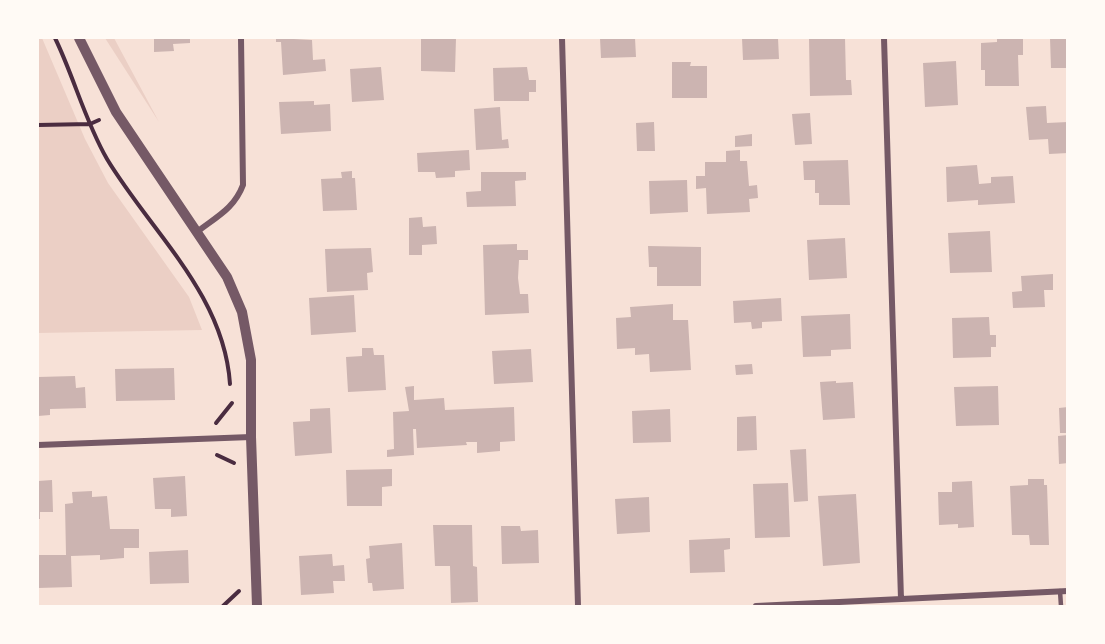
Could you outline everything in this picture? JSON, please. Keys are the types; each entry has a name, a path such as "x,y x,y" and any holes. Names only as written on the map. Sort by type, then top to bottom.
{"street":[{"path":"79,38 116,112 227,277 242,312 251,360 250,437 257,606"},
{"path":"197,232 228,209 238,198 243,185 241,38"},
{"path":"562,38 578,606"},
{"path":"884,38 901,599"},
{"path":"38,445 250,437"},
{"path":"756,606 1064,591"}],"lane":[{"path":"1061,606 1064,591"}],"path":[{"path":"55,38 90,124 108,159 200,292 222,339 229,369 232,404 213,427"},
{"path":"38,124 90,124 116,112"}],"shaded area":[{"path":"38,38 42,38 85,139 108,183 189,297 202,330 38,333"},
{"path":"105,38 114,38 159,122"}],"building":[{"path":"154,38 190,38 190,43 173,44 174,51 154,52"},
{"path":"276,38 312,40 313,60 325,59 326,71 283,75 281,42 276,42"},
{"path":"421,38 456,38 455,72 421,71"},
{"path":"600,38 635,38 636,57 601,58"},
{"path":"742,38 778,38 779,59 743,60"},
{"path":"809,38 845,38 846,80 851,80 852,95 810,96"},
{"path":"997,38 1023,38 1023,55 1018,55 1019,86 985,86 985,70 981,70 981,43 997,42"},
{"path":"1050,38 1068,38 1068,68 1051,68"},
{"path":"956,61 958,105 925,107 923,63"},
{"path":"672,62 691,62 690,66 707,66 707,98 672,98"},
{"path":"381,67 384,100 352,102 350,69"},
{"path":"527,67 529,80 536,80 536,92 529,92 529,101 494,101 493,68"},
{"path":"314,101 314,105 330,104 331,131 281,134 279,102"},
{"path":"1046,106 1047,123 1068,122 1068,153 1049,154 1048,139 1029,140 1026,107"},
{"path":"500,107 502,140 508,139 509,148 476,150 474,109"},
{"path":"810,113 812,144 795,145 792,114"},
{"path":"654,122 655,151 637,151 636,123"},
{"path":"752,134 752,146 735,147 735,136"},
{"path":"469,150 470,170 455,171 455,177 436,178 435,172 418,172 417,153"},
{"path":"740,150 740,161 747,161 749,186 757,185 758,198 749,199 750,212 707,214 706,188 696,189 696,176 705,176 705,162 726,162 726,151"},
{"path":"848,160 850,205 819,205 819,193 815,193 815,180 804,180 803,161"},
{"path":"977,165 979,184 991,183 991,177 1013,176 1015,203 978,205 978,200 947,202 946,167"},
{"path":"352,171 352,178 355,178 357,210 323,211 321,179 342,178 341,172"},
{"path":"481,172 526,172 526,180 515,181 516,206 467,207 466,192 481,191"},
{"path":"687,180 688,212 650,214 649,181"},
{"path":"422,217 423,227 436,226 437,244 422,245 422,255 409,255 409,218"},
{"path":"990,231 992,272 950,273 948,233"},
{"path":"845,238 847,278 809,280 807,240"},
{"path":"517,244 517,250 528,250 528,260 519,260 518,278 520,294 528,294 529,313 485,315 483,245"},
{"path":"648,246 701,247 701,286 657,286 657,267 649,267"},
{"path":"371,248 373,272 367,273 368,290 327,292 325,249"},
{"path":"1053,274 1053,290 1044,290 1045,307 1013,308 1012,292 1022,291 1021,276"},
{"path":"354,295 356,332 311,335 309,298"},
{"path":"781,298 782,321 762,322 762,328 752,329 751,322 734,323 733,301"},
{"path":"673,304 673,320 688,320 691,370 650,372 649,354 635,355 635,348 617,349 616,318 631,317 630,307"},
{"path":"850,314 851,349 831,350 831,356 803,357 801,316"},
{"path":"989,317 990,335 996,335 996,347 991,347 991,357 953,358 952,318"},
{"path":"362,348 373,348 374,355 384,355 386,390 348,392 346,357 362,356"},
{"path":"531,349 533,382 494,384 492,351"},
{"path":"752,364 753,374 736,375 735,365"},
{"path":"174,368 175,400 116,401 115,369"},
{"path":"75,376 76,388 85,387 86,408 50,409 50,415 38,416 38,377"},
{"path":"836,381 836,383 853,382 855,418 823,420 820,382"},
{"path":"414,386 414,400 444,398 445,410 514,407 515,441 500,442 500,451 477,453 477,442 466,442 467,445 417,448 416,429 413,429 414,455 387,457 387,450 394,449 393,412 409,411 405,387"},
{"path":"998,386 999,425 956,426 954,387"},
{"path":"1068,407 1068,433 1060,433 1059,408"},
{"path":"330,408 332,453 295,456 293,422 310,421 310,409"},
{"path":"670,409 671,442 633,443 632,411"},
{"path":"756,416 757,450 737,451 737,417"},
{"path":"1068,435 1068,463 1059,464 1058,436"},
{"path":"806,449 808,501 794,502 790,450"},
{"path":"392,469 392,486 382,487 382,506 347,506 346,470"},
{"path":"185,476 187,516 171,517 171,509 155,509 153,478"},
{"path":"1028,479 1044,479 1044,485 1047,485 1049,545 1030,545 1029,535 1012,535 1010,486 1028,485"},
{"path":"52,480 53,512 40,512 40,519 38,519 38,481"},
{"path":"972,481 974,527 958,528 958,524 939,525 938,492 952,492 952,482"},
{"path":"788,483 790,537 755,538 753,484"},
{"path":"92,491 92,497 107,496 110,529 139,529 139,548 124,548 124,558 100,560 100,555 71,556 72,587 38,588 38,555 66,555 65,504 73,503 72,492"},
{"path":"856,494 860,563 823,566 818,496"},
{"path":"649,497 650,532 617,534 615,499"},
{"path":"433,525 472,525 473,566 477,567 478,602 451,603 450,566 435,566"},
{"path":"501,526 520,526 521,531 538,530 539,563 502,564"},
{"path":"730,538 730,549 724,550 725,572 690,573 689,540"},
{"path":"402,543 404,589 373,591 372,583 368,583 366,559 370,558 369,546"},
{"path":"188,550 189,583 150,584 149,552"},
{"path":"332,554 333,566 344,565 345,581 333,581 334,593 301,595 299,556"}]}
